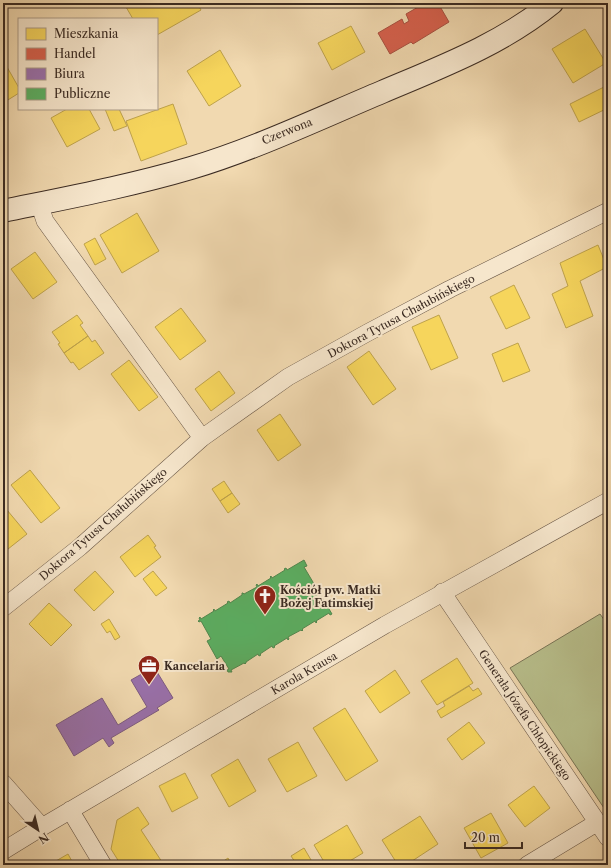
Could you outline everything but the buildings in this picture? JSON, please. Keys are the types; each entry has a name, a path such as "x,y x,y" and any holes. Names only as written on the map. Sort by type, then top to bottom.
{"street":[{"name":"Czerwona","path":"3,211 192,168 253,146 392,88 481,48 506,36 535,17 552,3"},
{"path":"39,203 45,221 202,438"},
{"name":"Doktora Tytusa Chałubińskiego","path":"3,608 80,547 202,438 288,377 450,289 608,211"},
{"name":"Karola Krausa","path":"3,851 70,810 442,592 608,501"},
{"name":"Generała Józefa Chłopickiego","path":"442,592 608,838"},
{"path":"3,782 42,827"},
{"path":"70,810 103,865"},
{"path":"527,865 598,822"}],"green space":[{"path":"600,614 608,625 608,814 510,668"}],"place":[{"name":"Kościół pw. Matki Bożej Fatimskiej","path":"265,616"},
{"name":"Kancelaria","path":"149,686"}]}
